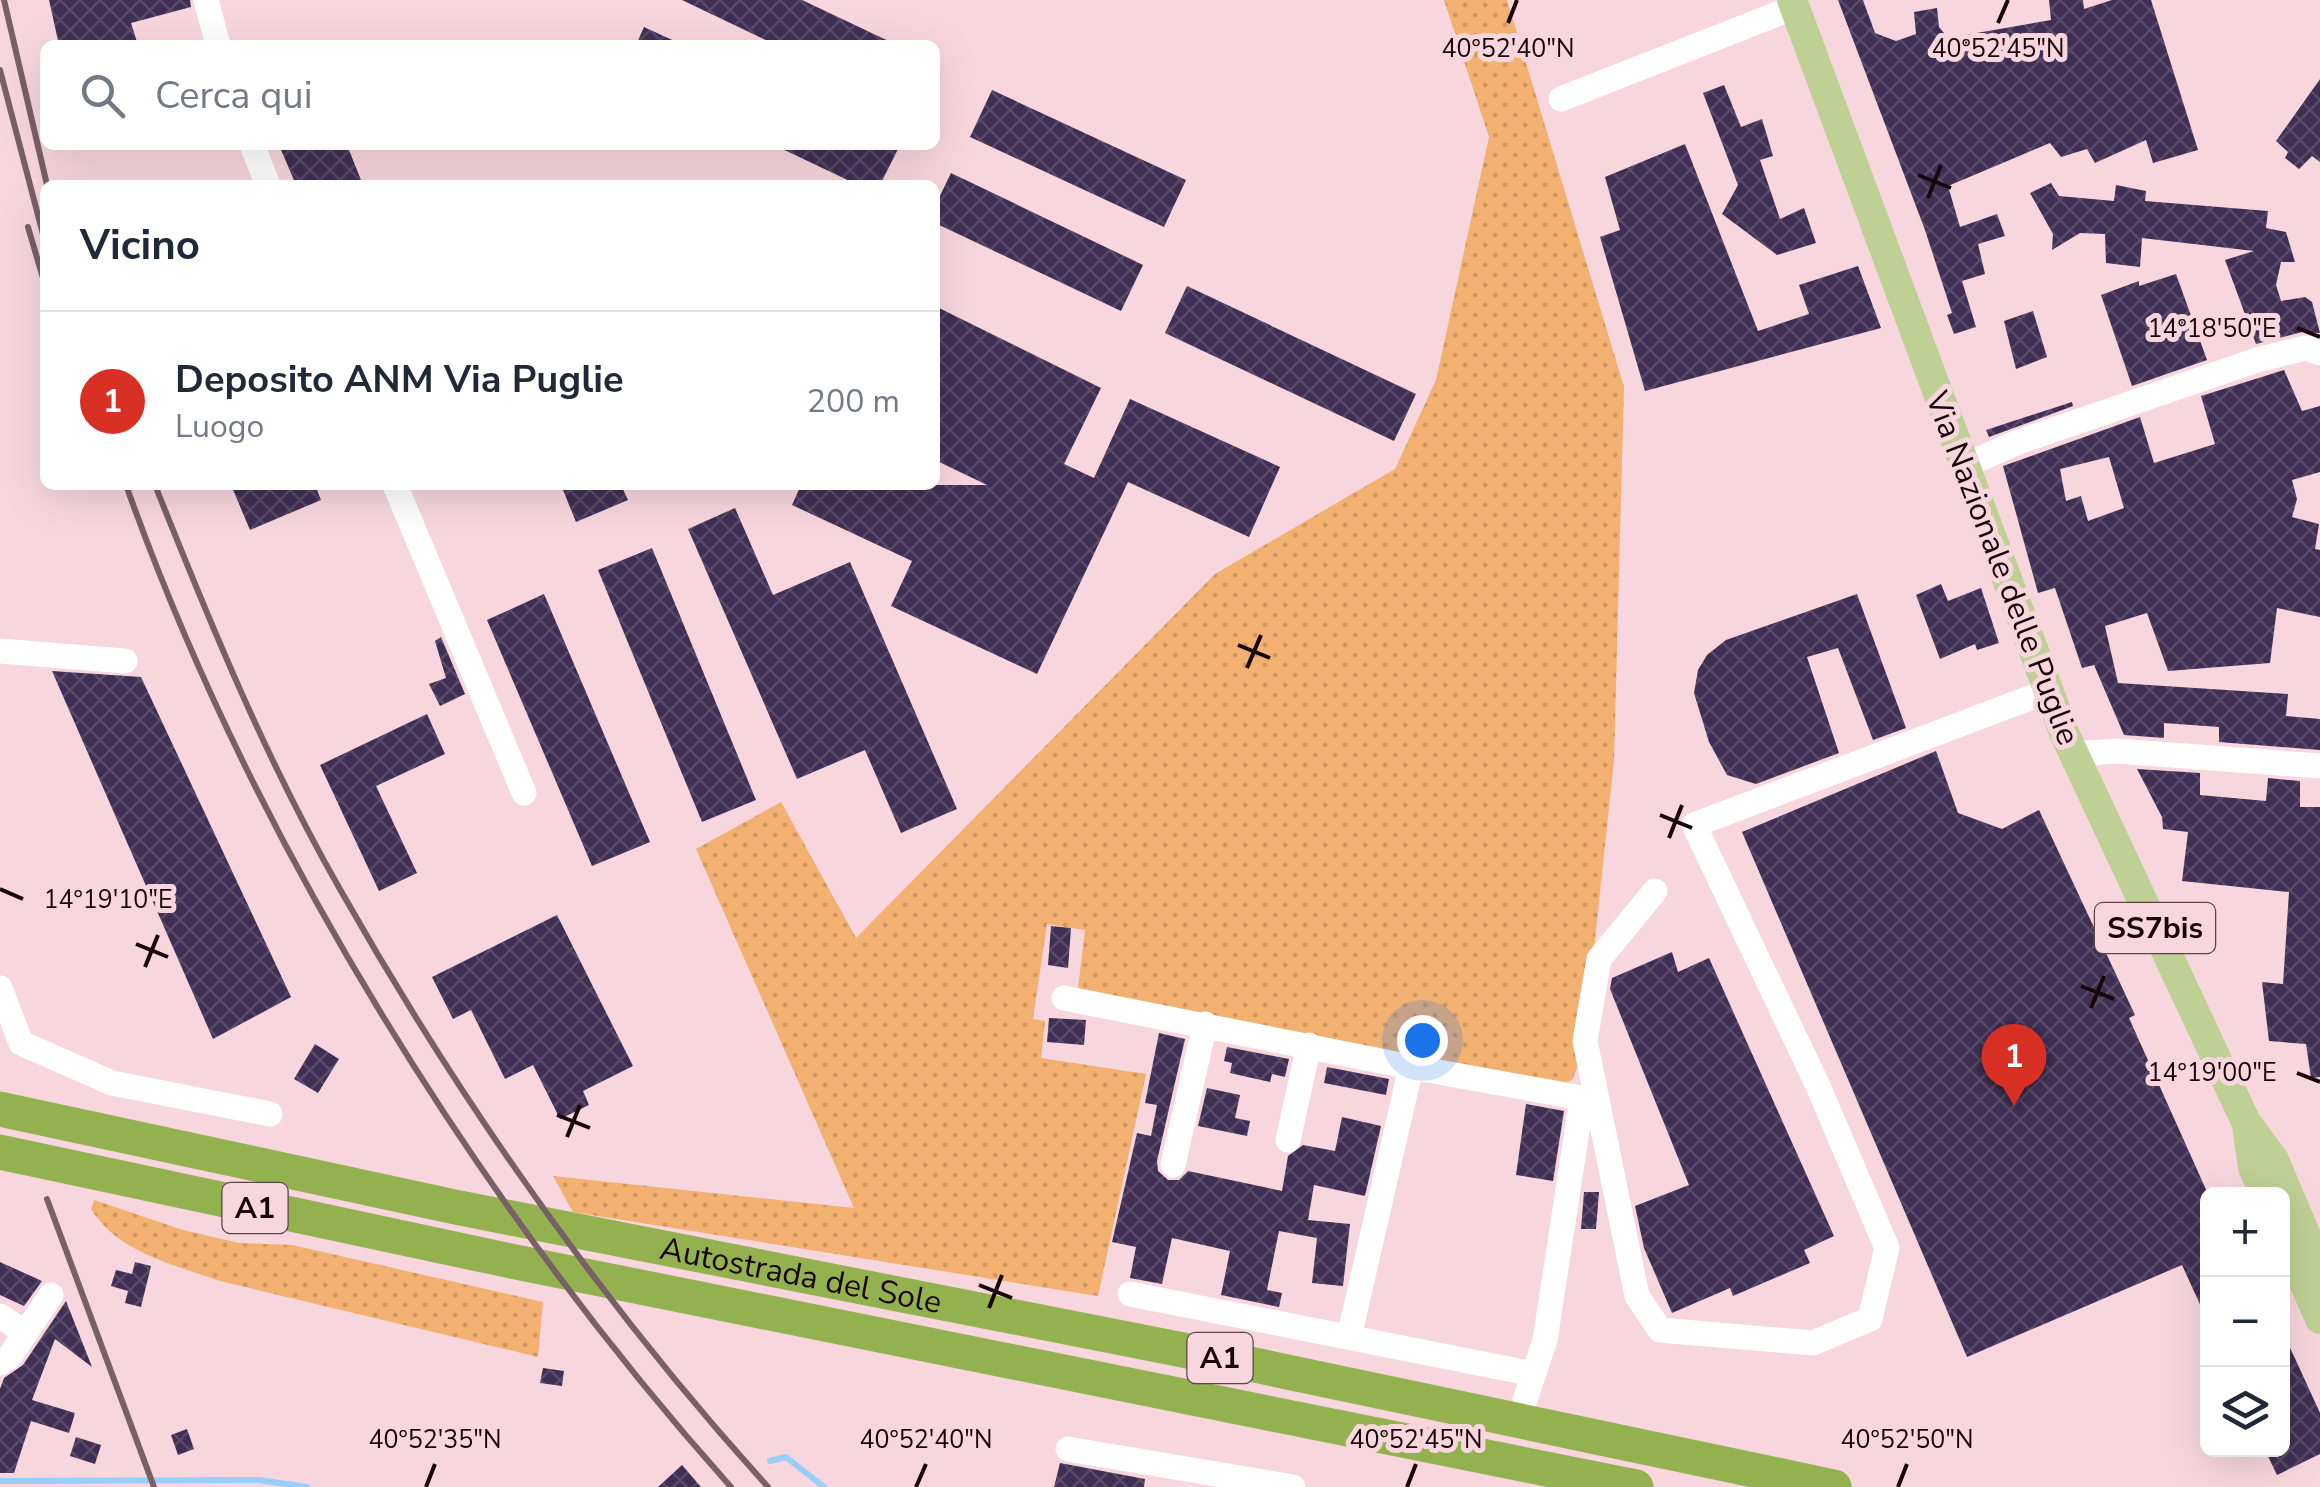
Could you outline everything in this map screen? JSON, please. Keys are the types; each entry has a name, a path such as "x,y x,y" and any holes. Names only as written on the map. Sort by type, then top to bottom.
{"highway":[{"name":"Autostrada del Sole","path":"0,1110 456,1207 1183,1350 1834,1487"},
{"name":"Autostrada del Sole","path":"0,1152 512,1261 1636,1487"}],"main road":[{"name":"Via Nazionale delle Puglie","path":"1794,4 2048,691 2246,1122 2274,1160 2277,1187"},
{"name":"Via Nazionale delle Puglie","path":"2290,1226 2320,1269"},
{"name":"Via Nazionale delle Puglie","path":"2290,1238 2319,1315"}],"street":[{"path":"206,0 217,40"},
{"path":"1561,98 1794,4"},
{"path":"254,150 266,180"},
{"path":"1964,466 2018,442 2257,360 2306,348 2320,353"},
{"path":"397,490 524,793"},
{"path":"0,651 124,661"},
{"path":"1654,891 1599,959 1586,1041 1637,1296 1660,1330 1813,1343 1870,1319 1887,1248 1810,1069 1694,825 2048,691"},
{"path":"2074,754 2117,751 2320,766"},
{"path":"0,988 21,1043 112,1083 270,1114"},
{"path":"1064,998 1582,1098 1545,1340 1525,1400"},
{"path":"1174,1165 1204,1024"},
{"path":"1288,1140 1309,1045"},
{"path":"1349,1337 1411,1066"},
{"path":"2290,1217 2320,1236"},
{"path":"1130,1294 1534,1374"},
{"path":"0,1363 10,1356 51,1295"},
{"path":"0,1316 24,1332"},
{"path":"1068,1449 1246,1483 1293,1487"}],"shaded area":[{"path":"1444,0 1507,0 1624,387 1614,760 1583,1053 1572,1080 1553,1088 1078,989 1085,930 1047,924 1033,1019 1045,1021 1041,1058 1146,1074 1098,1296 573,1212 553,1176 854,1208 696,849 781,802 856,938 1215,574 1395,469 1436,380 1489,137"},
{"path":"94,1200 183,1230 239,1243 292,1245 543,1302 538,1357 184,1269 131,1247 116,1236 91,1209"}],"building":[{"path":"49,0 190,0 191,7 131,23 136,40 58,40"},
{"path":"682,0 802,0 886,40 766,40"},
{"path":"1838,0 1863,0 1875,33 1896,41 1916,34 1914,12 1937,8 1939,27 1948,38 2051,20 2049,0 2083,0 2084,9 2112,0 2151,0 2198,150 2153,163 2146,140 2095,163 2087,149 2061,157 2050,143 1948,186 1960,227 1997,214 2005,236 1978,244 1985,274 1962,281 1976,327 1954,334 1947,315 1952,313 1925,230"},
{"path":"644,27 672,40 638,40"},
{"path":"2320,79 2320,162 2312,156 2299,169 2285,158 2288,152 2276,141"},
{"path":"1724,85 1741,127 1762,119 1773,156 1760,160 1780,219 1804,208 1816,243 1777,255 1722,214 1738,185 1703,93"},
{"path":"992,90 1186,180 1164,227 970,137"},
{"path":"1685,144 1758,331 1809,314 1799,285 1858,266 1881,328 1645,391 1600,237 1620,230 1605,177"},
{"path":"281,150 349,150 361,180 294,180"},
{"path":"784,150 898,150 882,180 848,180"},
{"path":"951,173 1143,265 1121,311 940,225 940,196"},
{"path":"2051,183 2059,196 2114,201 2116,185 2146,191 2145,201 2268,211 2266,228 2286,232 2295,262 2281,262 2276,285 2281,301 2305,297 2312,302 2320,333 2302,332 2256,344 2225,260 2254,251 2142,238 2140,267 2106,263 2105,234 2080,233 2052,250 2053,234 2030,193"},
{"path":"2176,274 2207,360 2132,386 2101,295 2139,281 2139,286"},
{"path":"1187,286 1416,394 1394,441 1165,333"},
{"path":"940,308 1101,388 1064,464 1094,478 1130,399 1280,467 1249,537 1128,482 1037,674 891,606 912,561 792,505 799,490 940,490 940,485 987,485 940,462"},
{"path":"2033,311 2047,357 2016,369 2004,321"},
{"path":"2284,370 2302,411 2320,406 2320,472 2292,480 2297,499 2292,517 2319,524 2315,549 2320,550 2320,617 2277,608 2270,663 2168,671 2147,613 2105,626 2118,683 2288,694 2286,716 2320,719 2320,750 2219,742 2219,727 2164,723 2164,738 2124,735 2094,665 2082,668 2055,588 2038,593 2003,466 2140,417 2154,463 2215,444 2201,396","holes":["2109,457 2124,508 2088,521 2081,496 2066,501 2060,469"]},
{"path":"2072,402 2073,406 1989,437 1986,430"},
{"path":"233,490 317,490 321,500 250,530"},
{"path":"563,490 623,490 628,500 576,522"},
{"path":"735,508 773,595 850,562 957,809 901,833 865,750 797,779 688,529"},
{"path":"652,548 756,800 702,822 598,570"},
{"path":"1941,584 1948,601 1981,588 1999,643 1977,650 1975,644 1940,659 1916,595"},
{"path":"544,594 650,842 592,866 487,620"},
{"path":"1857,594 1906,728 1873,740 1838,648 1807,657 1839,753 1756,784 1727,775 1709,742 1694,693 1698,670 1707,655 1726,640"},
{"path":"441,637 465,694 440,706 429,684 446,678 435,641"},
{"path":"52,671 141,677 291,997 213,1039"},
{"path":"427,714 445,754 376,786 417,873 379,891 320,765"},
{"path":"1936,751 1958,813 2002,829 2039,810 2135,1015 2129,1018 2205,1187 2200,1187 2200,1304 2182,1265 1967,1357 1742,832"},
{"path":"2137,769 2200,773 2200,795 2266,801 2268,778 2300,781 2300,807 2320,807 2320,1077 2311,1078 2306,1044 2269,1041 2262,982 2283,984 2289,892 2182,881 2188,832 2163,829 2162,817"},
{"path":"557,915 633,1066 583,1091 589,1105 560,1119 533,1065 505,1079 471,1010 453,1019 432,977"},
{"path":"1051,926 1071,928 1068,968 1048,965"},
{"path":"1672,952 1678,972 1709,958 1834,1236 1804,1250 1810,1263 1733,1296 1730,1288 1672,1313 1644,1248 1635,1206 1689,1185 1610,989 1612,978"},
{"path":"1049,1018 1086,1020 1084,1045 1047,1042"},
{"path":"1159,1033 1185,1039 1157,1161 1158,1171 1168,1180 1179,1180 1188,1171 1282,1191 1288,1156 1303,1145 1335,1151 1342,1117 1381,1126 1365,1196 1314,1185 1308,1220 1350,1224 1343,1286 1312,1283 1317,1238 1279,1231 1267,1290 1282,1293 1279,1307 1221,1295 1230,1251 1172,1238 1162,1284 1130,1278 1136,1247 1112,1242 1137,1133 1151,1136 1157,1105 1145,1103"},
{"path":"315,1044 339,1059 318,1093 294,1079"},
{"path":"1227,1047 1289,1059 1285,1077 1272,1074 1270,1082 1230,1073 1232,1063 1224,1061"},
{"path":"1327,1067 1389,1079 1386,1095 1324,1083"},
{"path":"1207,1088 1240,1095 1235,1118 1250,1121 1247,1136 1198,1126"},
{"path":"1526,1104 1564,1111 1553,1181 1516,1175"},
{"path":"1584,1192 1599,1192 1596,1229 1581,1229"},
{"path":"0,1262 42,1281 24,1306 0,1295"},
{"path":"135,1262 151,1266 141,1307 125,1303 128,1291 111,1286 116,1270 132,1274"},
{"path":"66,1301 92,1367 55,1339 32,1400 75,1413 69,1433 31,1421 14,1473 0,1473 0,1389 4,1378 23,1365"},
{"path":"2290,1347 2320,1413 2320,1454 2277,1475 2268,1457 2290,1457"},
{"path":"543,1368 564,1371 562,1386 540,1383"},
{"path":"187,1429 194,1449 178,1455 171,1435"},
{"path":"76,1437 101,1445 95,1464 70,1456"},
{"path":"1060,1463 1145,1479 1144,1487 1054,1487"},
{"path":"682,1465 701,1487 658,1487"}],"waterway":[{"path":"770,1461 786,1457 824,1487"},
{"path":"0,1481 259,1480 307,1487"}],"railway":[{"path":"4,0 46,180"},
{"path":"0,70 40,223"},
{"path":"28,227 40,268"},
{"path":"128,490 178,619 239,753 307,885 382,1014 462,1140 548,1262 638,1378 731,1487"},
{"path":"157,490 264,742 314,842 387,970 486,1125 592,1275 768,1487"},
{"path":"47,1199 154,1487"}],"place":[{"name":"Deposito ANM Via Puglie","path":"2014,1106"}]}
